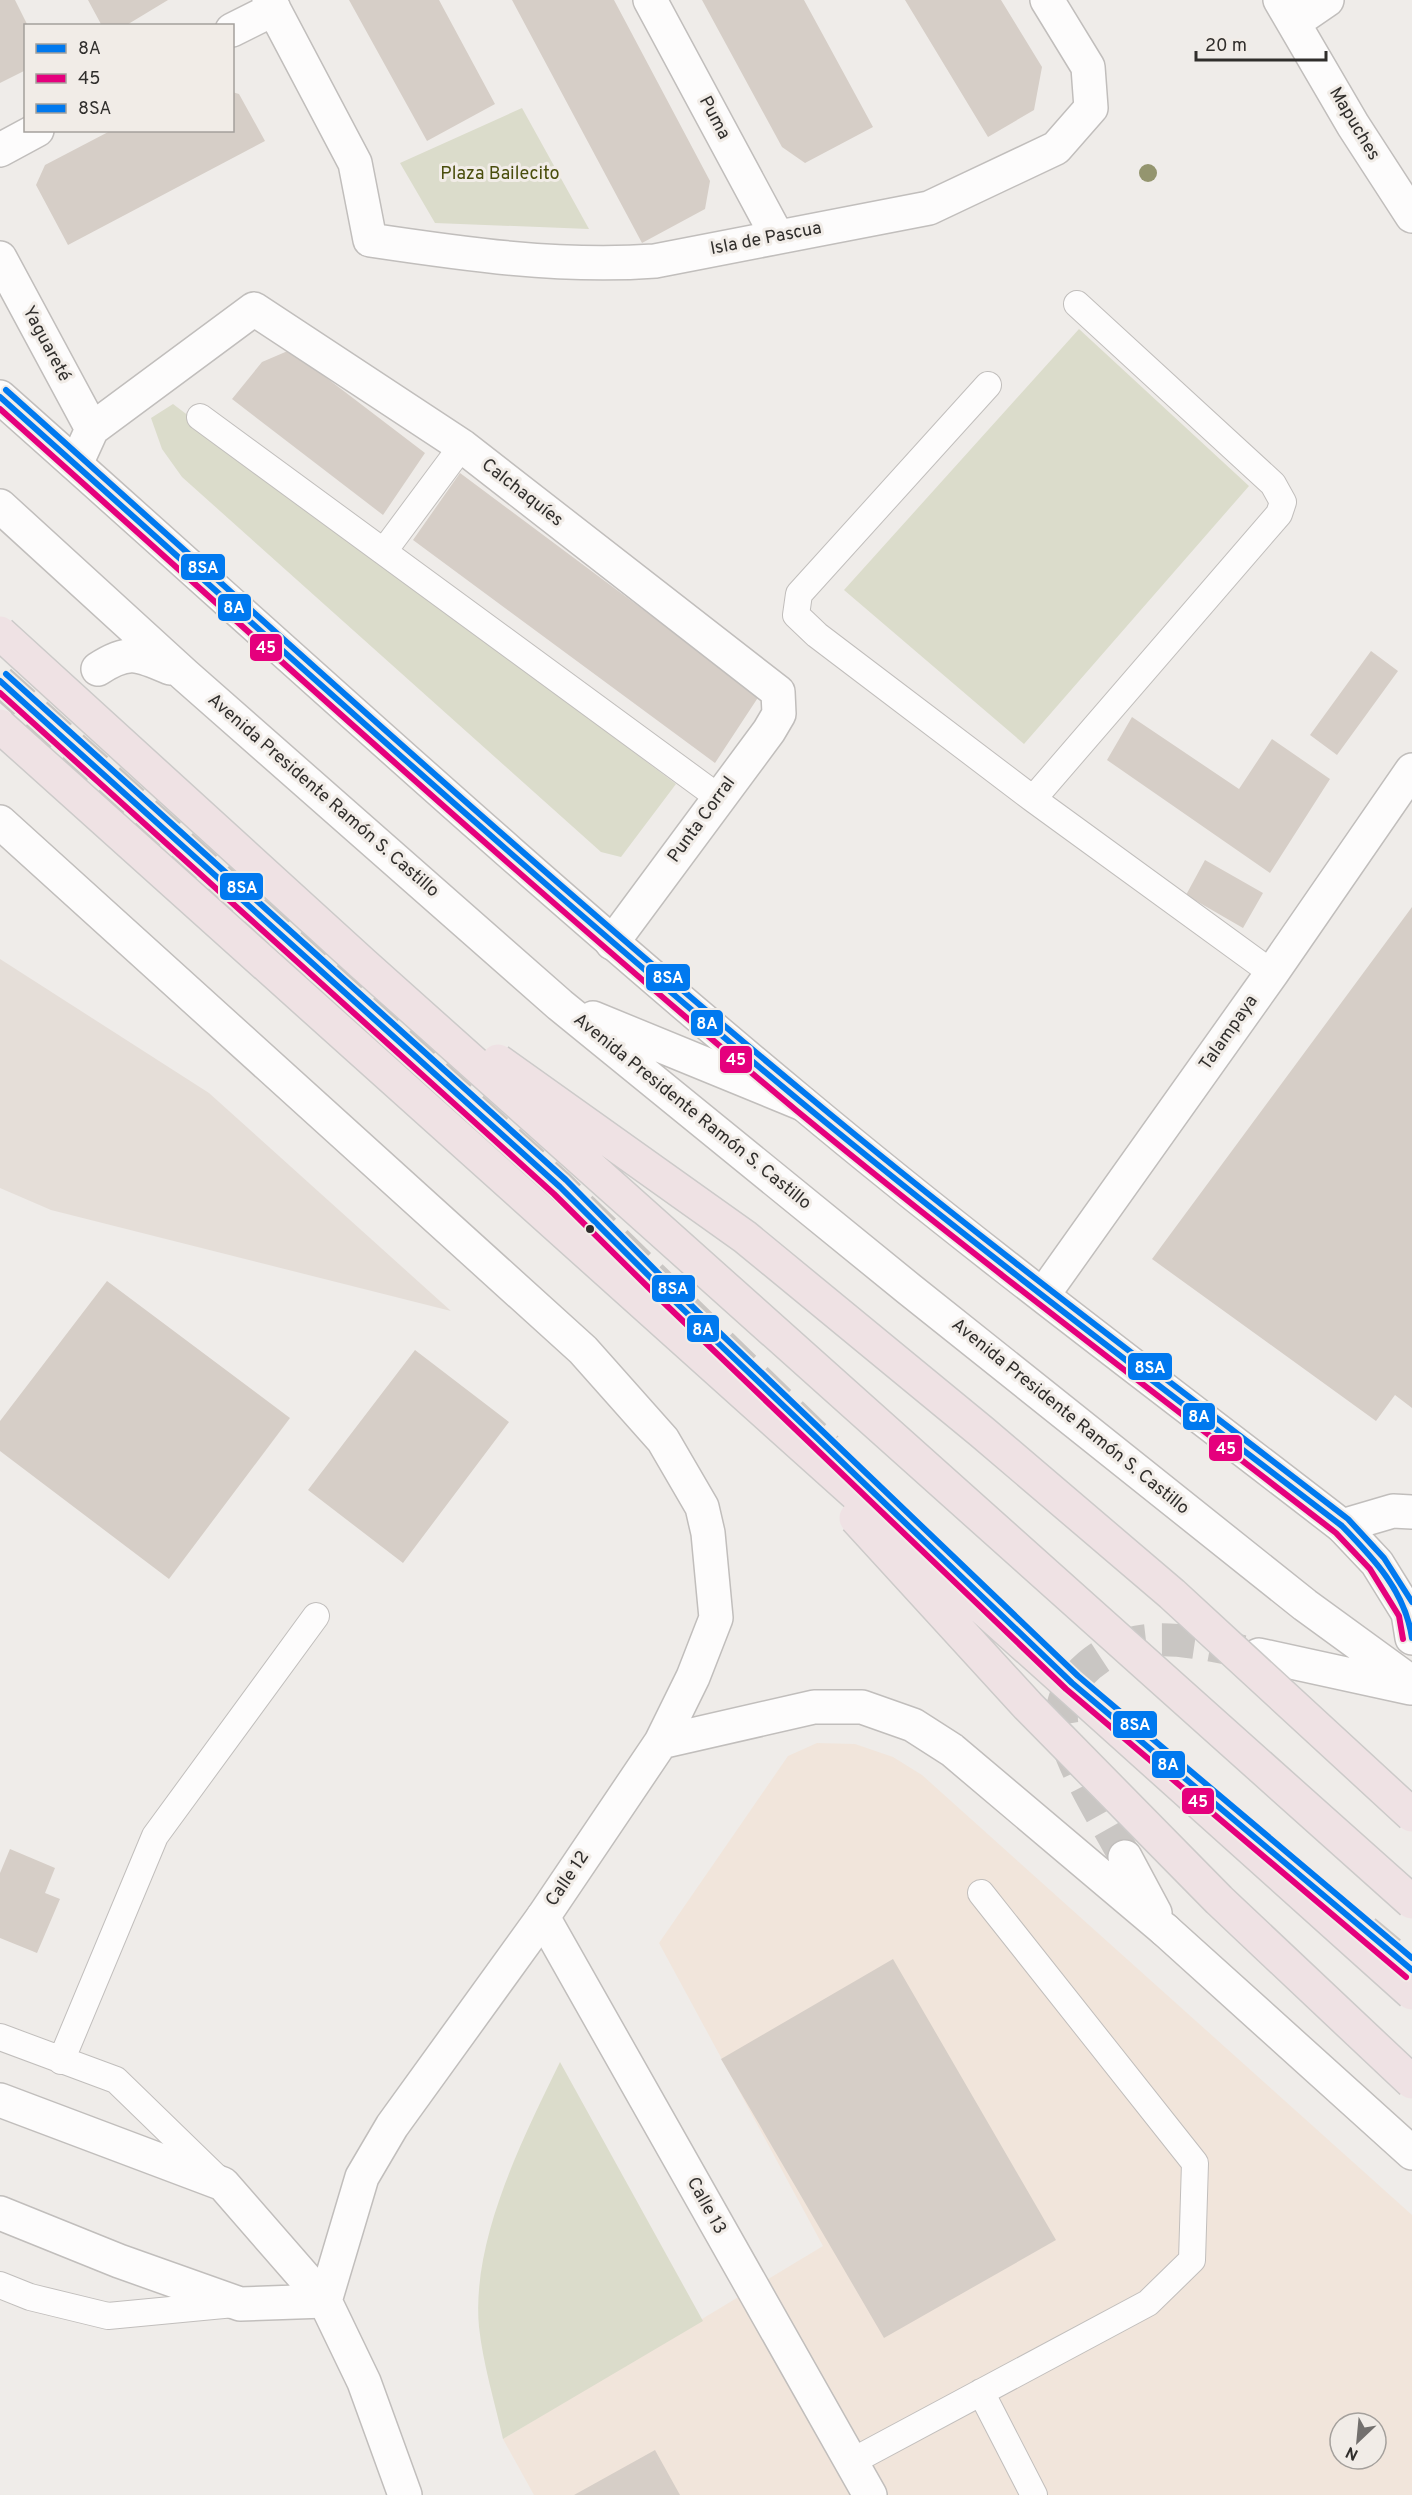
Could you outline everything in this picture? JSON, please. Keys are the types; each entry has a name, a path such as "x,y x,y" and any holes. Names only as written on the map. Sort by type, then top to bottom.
{"highway":[{"path":"0,633 362,963 1412,1902"},
{"path":"0,726 721,1371 1412,1994"},
{"path":"362,963 745,1237 982,1432 1173,1594 1412,1815"},
{"path":"721,1371 1028,1706 1219,1900 1412,2082"}],"street":[{"name":"Puma","path":"651,0 777,236"},
{"name":"Isla de Pascua","path":"272,5 355,163 370,240 524,260 624,263 656,261 929,208 1056,148 1091,108 1088,67 1047,0"},
{"path":"1288,11 1327,0"},
{"path":"234,29 272,5"},
{"name":"Mapuches","path":"1288,11 1353,125 1412,216"},
{"path":"0,150 33,132"},
{"name":"Yaguareté","path":"0,258 92,429"},
{"name":"Calchaquíes","path":"92,429 254,309 462,446 778,692"},
{"path":"0,397 612,943 802,1104 1342,1526 1383,1574 1408,1613 1412,1638"},
{"path":"76,464 92,429"},
{"name":"Avenida Presidente Ramón S. Castillo","path":"0,506 185,675 560,1005 909,1289 1278,1583 1412,1683"},
{"path":"98,669 116,657 132,654 185,675"},
{"name":"Punta Corral","path":"612,943 779,714 778,692"},
{"name":"Talampaya","path":"1043,1294 1272,973 1412,770"},
{"name":"Calle 12","path":"0,822 566,1333 629,1398 663,1440 702,1507 708,1533 717,1618 693,1677 661,1742 543,1917 392,2126 362,2176 325,2301"},
{"path":"560,1005 802,1104"},
{"path":"1342,1526 1393,1511 1412,1512"},
{"path":"1259,1655 1412,1689"},
{"path":"661,1742 814,1707 862,1707 913,1725 952,1750 1165,1930 1412,2153"},
{"path":"1125,1857 1165,1930"},
{"name":"Calle 13","path":"543,1917 870,2495"},
{"path":"0,2100 223,2184 325,2301 364,2382 405,2495"},
{"path":"0,2213 119,2261 240,2304 325,2301"}],"lane":[{"path":"1033,800 1279,514 1283,502 1273,484 1077,304"},
{"path":"988,385 799,594 796,615 817,635 1033,800 1272,973"},
{"path":"200,417 718,797"},
{"path":"384,551 462,446"},
{"path":"61,2061 155,1836 315,1616"},
{"path":"851,2462 1148,2302 1192,2260 1195,2163 981,1893"},
{"path":"0,2037 116,2080 223,2184"},
{"path":"0,2285 30,2297 108,2316 240,2304"},
{"path":"981,2392 1034,2495"}],"shaded area":[{"path":"0,959 209,1093 451,1311 51,1210 0,1188"},
{"path":"817,1743 855,1744 893,1757 922,1775 1412,2215 1412,2495 534,2495 503,2439 823,2246 659,1943 788,1756"}],"green space":[{"name":"Plaza Bailecito","path":"522,108 589,229 435,223 400,163"},
{"path":"1079,329 1249,486 1024,744 844,590"},
{"path":"173,404 676,784 621,857 601,852 182,477 162,449 151,418"},
{"path":"560,2062 703,2321 503,2439 486,2369 479,2327 479,2294 483,2260 491,2225 516,2156"}],"building":[{"path":"0,0 15,0 27,24 24,24 24,71 0,83"},
{"path":"88,0 168,0 128,24 101,24"},
{"path":"349,0 439,0 495,104 427,141"},
{"path":"512,0 614,0 710,181 705,209 642,243"},
{"path":"702,0 804,0 873,127 805,163 782,147"},
{"path":"905,0 1001,0 1042,67 1034,110 988,137"},
{"path":"234,93 239,94 265,141 68,245 36,185 45,165 108,132 234,132"},
{"path":"290,350 425,453 383,515 232,399 262,362"},
{"path":"460,473 759,696 715,763 413,540"},
{"path":"1371,651 1398,671 1337,755 1310,735"},
{"path":"1132,717 1239,789 1272,739 1330,779 1270,873 1107,760"},
{"path":"1205,860 1263,893 1243,928 1186,895"},
{"path":"1412,907 1412,1408 1395,1395 1376,1421 1152,1259"},
{"path":"107,1281 290,1418 169,1579 0,1451 0,1421"},
{"path":"415,1350 509,1422 403,1563 308,1490"},
{"path":"10,1849 55,1868 45,1893 60,1899 37,1953 0,1938 0,1873"},
{"path":"893,1959 1056,2240 884,2338 721,2059"},
{"path":"655,2450 680,2495 574,2495"}],"tunnel":[{"path":"0,681 560,1187 827,1448"},
{"path":"1125,1857 1089,1792 1067,1742 1061,1718 1065,1698 1071,1685 1097,1659 1117,1648 1137,1642 1179,1641 1245,1652"},
{"path":"1365,1931 1412,1970"}],"transit line":[{"name":"8SA","path":"6,390 503,835 807,1095 940,1204 1348,1519 1384,1558 1412,1602"},
{"name":"8A","path":"0,397 497,841 801,1102 1137,1369 1342,1526 1376,1564 1395,1591 1403,1605 1412,1638"},
{"name":"45","path":"0,409 495,851 797,1111 997,1271 1336,1533 1370,1569 1399,1616 1403,1639"},
{"name":"8SA","path":"6,674 566,1180 672,1287 1078,1676 1412,1958"},
{"name":"8A","path":"0,681 560,1187 666,1293 1072,1683 1412,1970"},
{"name":"45","path":"0,693 554,1194 660,1299 1066,1689 1406,1977"}]}
